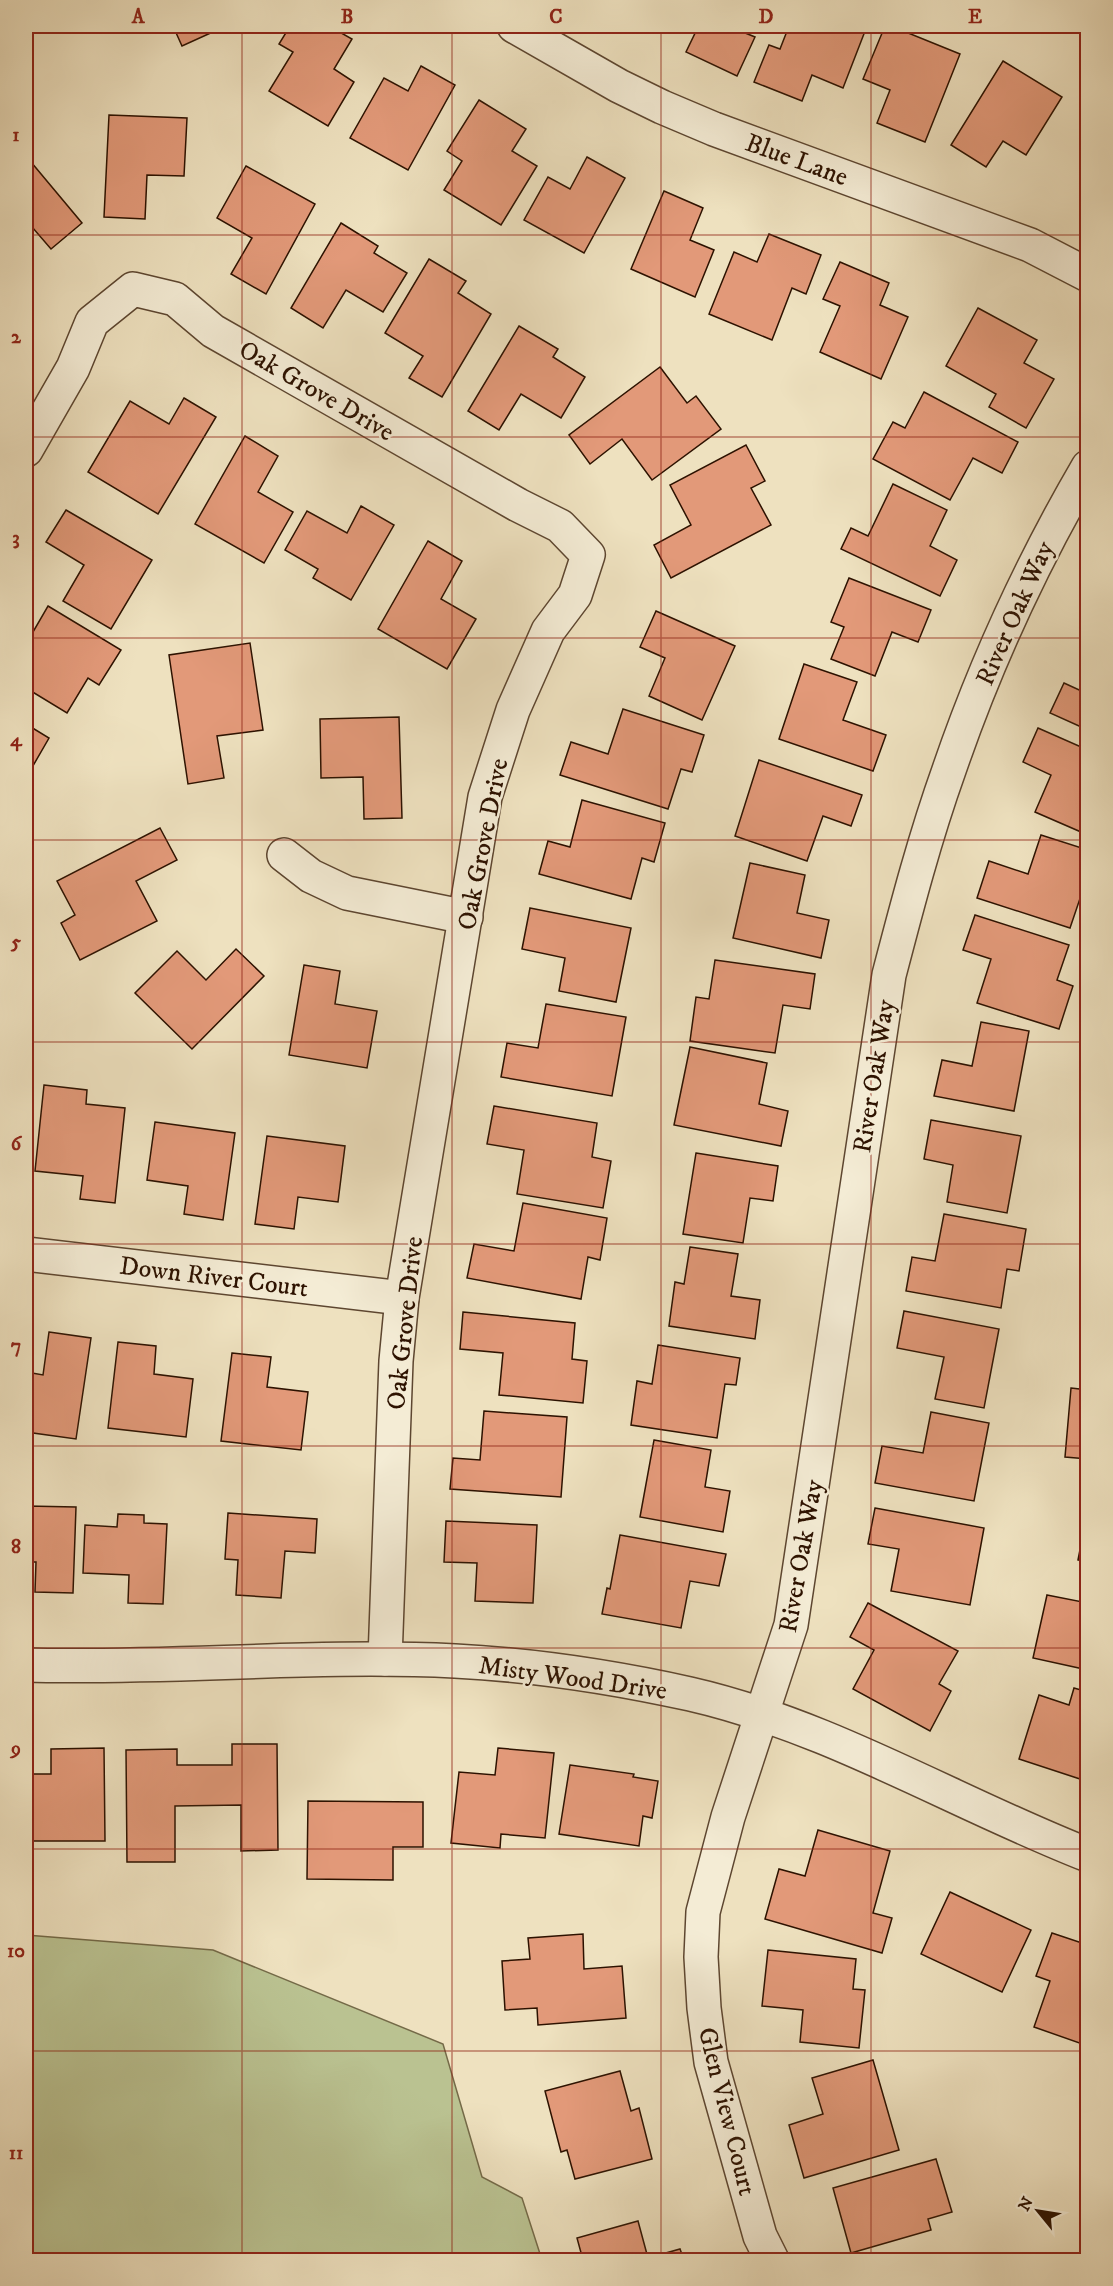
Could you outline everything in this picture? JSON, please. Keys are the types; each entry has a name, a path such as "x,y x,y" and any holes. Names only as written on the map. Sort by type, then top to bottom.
{"street":[{"name":"Blue Lane","path":"514,26 619,86 662,107 714,129 1030,245 1088,275"},
{"name":"Oak Grove Drive","path":"26,450 73,368 92,322 133,289 174,299 213,331 518,505 560,526 588,555 575,595 548,632 513,710 486,797 402,1298 396,1361 385,1659"},
{"name":"River Oak Way","path":"762,1714 791,1624 799,1580 870,1087 891,965 920,860 949,769 978,691 1051,531 1088,467"},
{"path":"284,855 311,876 347,892 466,917"},
{"name":"Down River Court","path":"26,1254 402,1298"},
{"name":"Misty Wood Drive","path":"26,1665 82,1666 385,1659 523,1666 570,1672 692,1695 762,1714 850,1749 1028,1832 1088,1855"},
{"name":"Glen View Court","path":"762,1714 713,1866 704,1912 701,1957 704,2008 711,2062 760,2236 772,2260"}],"green space":[{"path":"26,1935 213,1950 443,2044 482,2177 522,2198 542,2260 26,2260"}],"building":[{"path":"173,26 226,26 182,46"},
{"path":"290,26 329,26 352,39 334,69 354,82 328,126 269,91 293,52 279,44"},
{"path":"696,26 740,26 738,30 755,37 737,76 686,52 698,27"},
{"path":"789,26 867,26 843,88 812,75 802,101 754,82 769,45 780,49"},
{"path":"885,26 891,26 960,54 925,142 877,123 890,90 863,79"},
{"path":"1003,61 1062,97 1026,155 1003,141 986,167 951,145"},
{"path":"421,66 455,85 408,170 350,138 384,78 408,91"},
{"path":"479,100 526,129 512,151 537,166 501,225 444,190 462,161 447,151"},
{"path":"109,115 187,118 184,176 147,175 145,219 104,217"},
{"path":"26,156 82,223 51,249 26,220"},
{"path":"587,157 625,178 584,253 524,220 548,177 570,189"},
{"path":"246,166 315,204 266,294 231,274 252,238 217,218"},
{"path":"1088,176 1088,188 1082,184"},
{"path":"664,191 703,208 690,240 714,250 695,297 631,269"},
{"path":"341,223 378,246 374,253 407,273 383,312 346,290 323,328 291,308"},
{"path":"769,234 821,255 806,294 792,288 772,340 709,314 734,252 757,262"},
{"path":"429,259 466,281 458,293 491,314 442,397 409,378 423,356 385,333"},
{"path":"840,262 889,283 880,305 908,317 881,379 820,352 840,306 823,299"},
{"path":"978,308 1037,340 1024,363 1054,379 1026,428 989,407 996,394 946,366"},
{"path":"519,326 558,349 553,357 585,377 561,418 521,394 499,430 468,411"},
{"path":"660,367 687,403 696,396 721,429 652,480 622,439 590,464 569,435"},
{"path":"924,392 1018,442 1002,473 973,458 950,500 873,459 893,422 905,428"},
{"path":"184,398 216,417 158,514 88,472 130,401 169,424"},
{"path":"245,436 278,456 258,492 293,512 264,563 195,524"},
{"path":"746,445 765,481 751,488 771,525 671,578 654,545 691,525 670,485"},
{"path":"893,484 947,510 930,546 957,560 940,596 841,549 851,528 868,536"},
{"path":"361,506 394,525 351,600 313,578 318,569 285,550 307,511 347,533"},
{"path":"66,510 152,560 111,629 63,601 84,565 46,542"},
{"path":"428,541 462,561 441,599 476,619 447,669 378,629"},
{"path":"849,578 931,610 918,642 892,632 875,676 831,659 844,627 831,622"},
{"path":"48,606 121,650 99,685 88,678 67,713 26,688 26,644"},
{"path":"656,611 735,646 702,720 649,696 665,658 640,647"},
{"path":"250,643 263,730 217,736 224,778 188,784 169,655"},
{"path":"804,664 857,682 843,720 886,735 873,771 779,739"},
{"path":"1064,683 1088,694 1088,730 1050,713"},
{"path":"623,709 704,735 692,772 681,769 668,809 560,775 571,742 608,754"},
{"path":"399,717 402,818 364,819 363,777 321,778 320,719"},
{"path":"26,724 49,738 26,778"},
{"path":"1038,728 1088,750 1088,835 1035,812 1051,775 1023,762"},
{"path":"759,760 862,795 851,826 823,816 807,861 735,836"},
{"path":"582,800 665,823 654,862 642,858 631,899 539,874 548,841 570,847"},
{"path":"160,828 177,860 136,881 157,921 80,960 61,923 75,915 57,881"},
{"path":"1041,835 1088,850 1088,875 1070,928 977,898 989,861 1028,874"},
{"path":"750,863 805,875 797,913 829,920 821,958 733,938"},
{"path":"530,908 631,928 616,1002 559,991 565,958 522,949"},
{"path":"975,915 1069,945 1057,980 1073,986 1059,1029 977,1003 991,959 963,950"},
{"path":"236,949 264,976 192,1049 135,993 177,951 206,980"},
{"path":"715,960 815,974 810,1009 783,1005 775,1053 690,1041 696,997 709,999"},
{"path":"304,965 340,971 335,1004 377,1011 367,1068 289,1055"},
{"path":"546,1004 626,1017 612,1096 501,1077 507,1043 538,1048"},
{"path":"981,1022 1029,1031 1014,1111 934,1096 942,1060 972,1066"},
{"path":"690,1047 767,1063 759,1104 788,1111 781,1146 674,1125"},
{"path":"44,1085 87,1090 86,1104 125,1108 115,1203 80,1199 83,1176 35,1171"},
{"path":"494,1106 597,1123 592,1157 611,1161 603,1208 517,1194 524,1150 487,1144"},
{"path":"931,1120 1021,1136 1007,1213 947,1202 953,1165 924,1159"},
{"path":"155,1122 235,1133 223,1220 184,1214 188,1186 147,1180"},
{"path":"267,1136 345,1146 338,1202 298,1197 294,1229 255,1224"},
{"path":"696,1153 778,1166 773,1201 750,1198 743,1243 683,1234"},
{"path":"523,1203 607,1218 600,1260 588,1257 581,1299 467,1278 474,1244 514,1251"},
{"path":"944,1214 1026,1229 1019,1271 1007,1269 1001,1308 906,1291 912,1257 935,1261"},
{"path":"690,1247 738,1254 731,1296 760,1300 755,1339 669,1326 675,1282 684,1284"},
{"path":"904,1311 999,1329 984,1408 935,1399 944,1357 897,1348"},
{"path":"463,1312 575,1323 572,1359 587,1361 583,1403 499,1395 503,1353 460,1349"},
{"path":"49,1332 91,1338 76,1439 26,1432 26,1372 43,1375"},
{"path":"118,1342 156,1346 154,1374 193,1379 186,1437 108,1428"},
{"path":"658,1345 740,1358 736,1385 725,1384 717,1438 631,1425 637,1381 652,1384"},
{"path":"232,1353 271,1357 267,1387 308,1392 301,1450 221,1441"},
{"path":"1071,1388 1088,1390 1088,1459 1065,1457"},
{"path":"484,1411 567,1417 561,1497 450,1489 453,1458 480,1460"},
{"path":"931,1412 989,1423 974,1501 875,1483 882,1446 923,1453"},
{"path":"654,1440 711,1450 705,1487 730,1491 723,1532 640,1517"},
{"path":"26,1506 76,1507 73,1593 35,1592 36,1562 26,1562"},
{"path":"875,1508 984,1528 970,1605 891,1591 899,1549 868,1544"},
{"path":"1088,1509 1088,1562 1078,1560"},
{"path":"228,1513 317,1519 315,1553 285,1551 281,1598 236,1595 238,1560 225,1559"},
{"path":"118,1514 144,1515 144,1523 167,1524 163,1604 128,1603 129,1575 83,1573 85,1525 117,1527"},
{"path":"446,1521 537,1525 533,1603 475,1601 477,1563 444,1562"},
{"path":"620,1535 726,1554 719,1586 690,1581 681,1628 602,1614 607,1588 610,1589"},
{"path":"1047,1595 1088,1603 1088,1670 1033,1658"},
{"path":"868,1603 958,1651 939,1684 951,1691 930,1731 853,1689 874,1650 850,1637"},
{"path":"1074,1688 1088,1692 1088,1755 1080,1779 1019,1759 1039,1695 1069,1705"},
{"path":"232,1744 277,1744 278,1850 241,1851 241,1805 175,1806 175,1862 127,1862 126,1750 177,1749 177,1765 232,1765"},
{"path":"104,1748 105,1841 26,1841 26,1774 51,1774 51,1749"},
{"path":"498,1748 554,1753 545,1838 501,1834 500,1848 451,1843 459,1772 495,1775"},
{"path":"570,1765 634,1774 633,1777 658,1781 652,1818 643,1816 639,1846 559,1834"},
{"path":"308,1801 423,1802 423,1847 393,1847 393,1880 307,1879"},
{"path":"818,1830 890,1851 873,1913 892,1918 882,1953 765,1919 779,1869 805,1876"},
{"path":"950,1892 1031,1930 1002,1992 921,1954"},
{"path":"1052,1933 1088,1945 1088,2046 1034,2027 1050,1981 1036,1976"},
{"path":"583,1934 584,1969 622,1966 626,2018 538,2025 537,2008 505,2010 502,1961 530,1959 528,1938"},
{"path":"768,1950 856,1959 853,1989 865,1990 859,2048 800,2042 803,2010 762,2006"},
{"path":"873,2060 899,2150 804,2178 789,2125 823,2114 812,2078"},
{"path":"620,2071 631,2111 639,2108 652,2159 575,2179 567,2150 561,2152 545,2091"},
{"path":"936,2159 952,2212 928,2219 931,2230 851,2253 833,2188"},
{"path":"638,2221 648,2258 680,2249 684,2260 583,2260 577,2238"},
{"path":"995,2259 995,2260 947,2260"}]}
